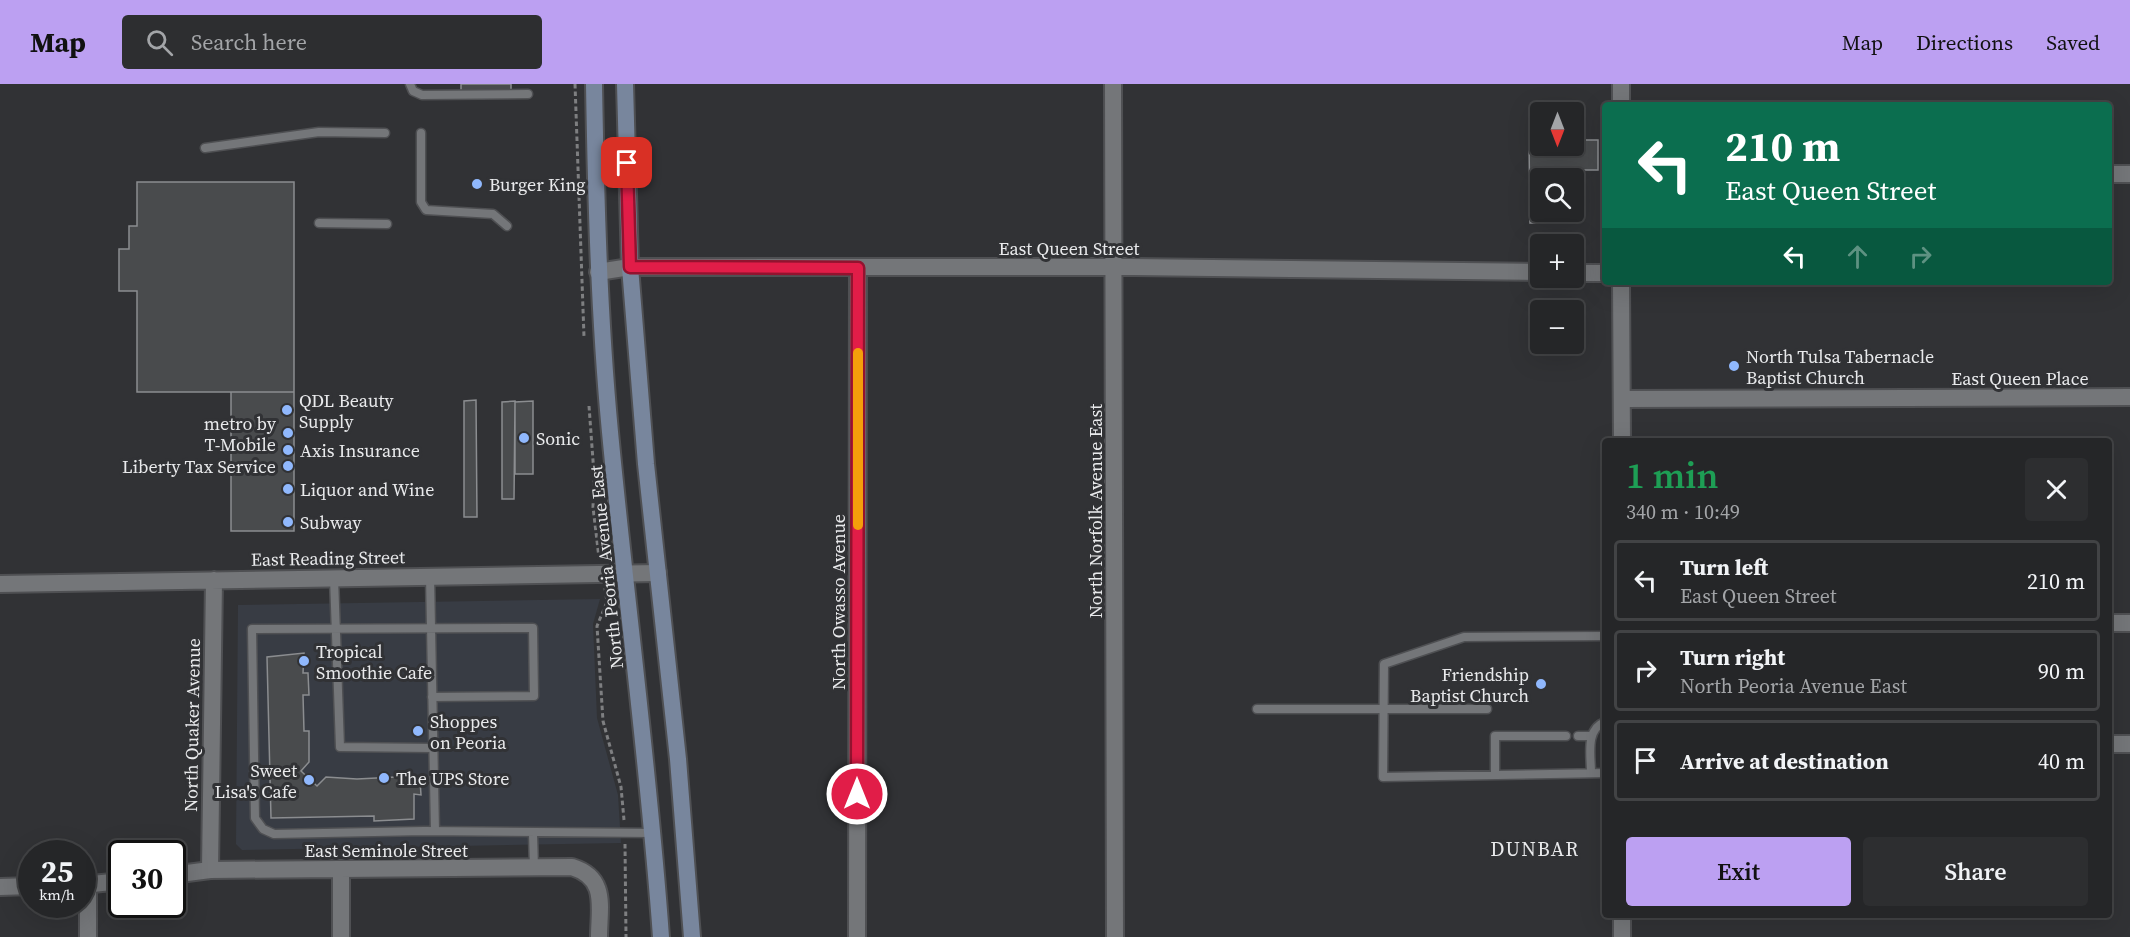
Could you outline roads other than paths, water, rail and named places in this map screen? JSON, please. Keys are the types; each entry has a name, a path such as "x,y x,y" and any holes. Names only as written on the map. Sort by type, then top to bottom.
{"main road":[{"name":"North Peoria Avenue East","path":"594,84 598,272 610,433 654,833 661,937"},
{"path":"625,84 630,267 658,573 678,759 692,937"}],"street":[{"name":"North Norfolk Avenue East","path":"1113,84 1115,937"},
{"path":"1621,84 1621,102"},
{"path":"2112,174 2130,174"},
{"name":"East Queen Street","path":"598,272 630,267 1114,267 1530,272"},
{"name":"North Owasso Avenue","path":"857,937 858,268"},
{"path":"1584,273 1602,273"},
{"path":"1621,285 1622,438"},
{"name":"East Queen Place","path":"1622,399 2130,397"},
{"name":"East Reading Street","path":"0,584 658,573"},
{"name":"North Quaker Avenue","path":"210,870 214,580"},
{"path":"2112,623 2130,623"},
{"path":"2112,744 2130,744"},
{"name":"East Seminole Street","path":"186,873 210,870 572,867 586,871 600,890 599,937"},
{"path":"341,870 341,937"},
{"path":"0,887 18,886"},
{"path":"87,918 88,937"},
{"path":"1622,918 1622,937"}],"lane":[{"path":"410,84 413,91 422,95 528,94"},
{"path":"205,148 319,132 385,133"},
{"path":"421,133 421,202 426,210 493,214 507,226"},
{"path":"319,223 387,224"},
{"path":"430,576 435,831"},
{"path":"334,578 340,747 433,748"},
{"path":"432,697 534,696 533,628 252,629 255,818 263,829 274,834 435,831 533,834 654,833"},
{"path":"1602,636 1464,637 1384,664 1383,777 1602,773"},
{"path":"1257,709 1487,709"},
{"path":"1591,773 1591,736 1595,728 1602,724"},
{"path":"1495,775 1495,736 1566,736"},
{"path":"1578,736 1591,736"},
{"path":"533,834 534,868"}],"place":[{"name":"Burger King","path":"477,184"},
{"name":"North Tulsa Tabernacle Baptist Church","path":"1734,366"},
{"name":"QDL Beauty Supply","path":"287,410"},
{"name":"metro by T-Mobile","path":"288,433"},
{"name":"Sonic","path":"524,438"},
{"name":"Axis Insurance","path":"288,450"},
{"name":"Liberty Tax Service","path":"288,466"},
{"name":"Liquor and Wine","path":"288,489"},
{"name":"Subway","path":"288,522"},
{"name":"Tropical Smoothie Cafe","path":"304,661"},
{"name":"Friendship Baptist Church","path":"1541,684"},
{"name":"Shoppes on Peoria","path":"418,731"},
{"name":"The UPS Store","path":"384,778"},
{"name":"Sweet Lisa's Cafe","path":"309,780"}],"district":[{"name":"DUNBAR","path":"1535,849"}]}
